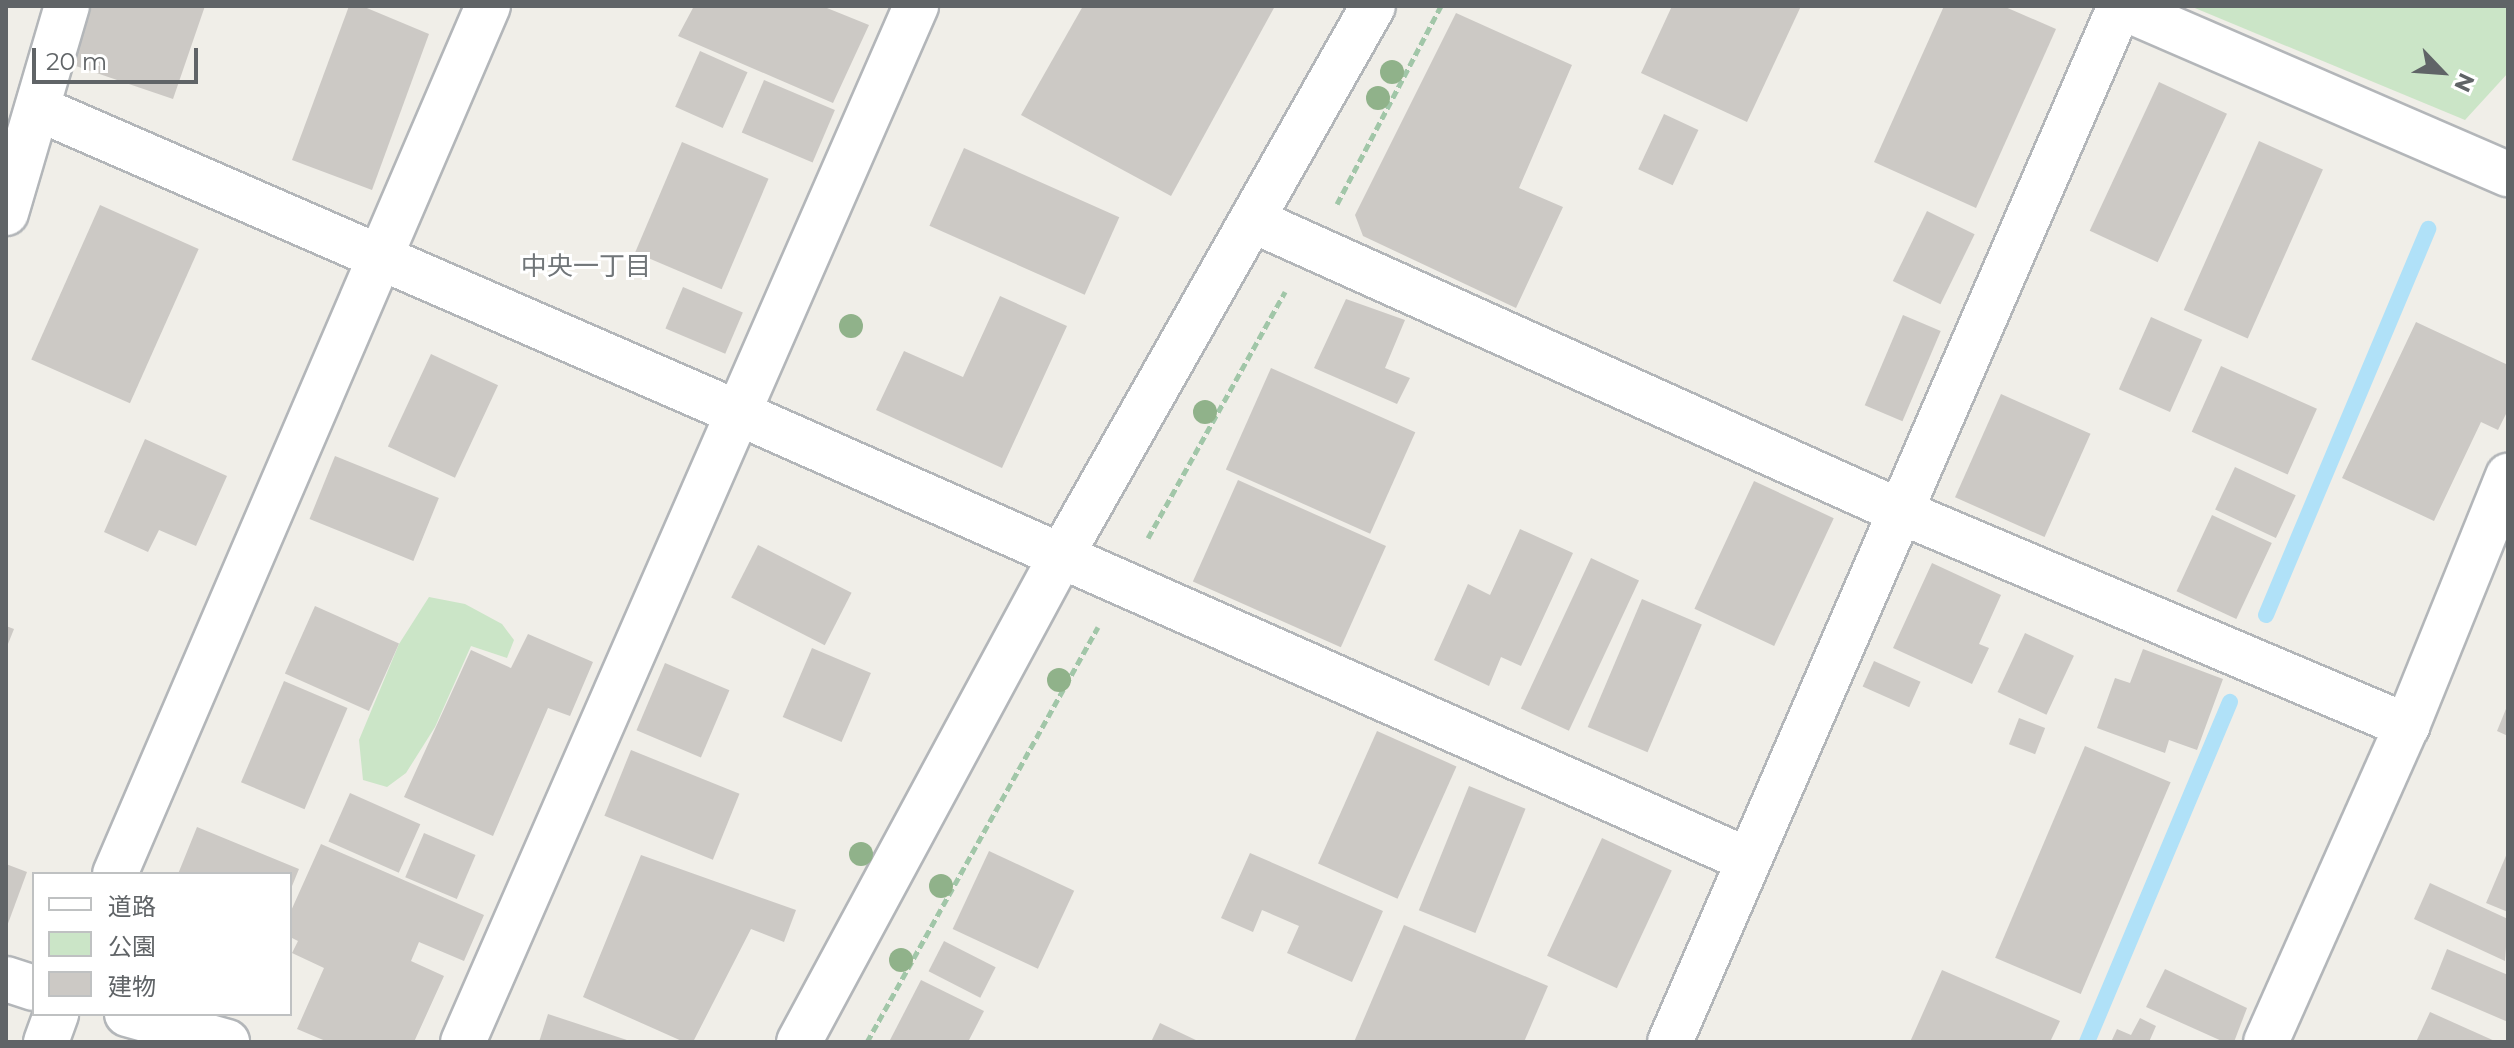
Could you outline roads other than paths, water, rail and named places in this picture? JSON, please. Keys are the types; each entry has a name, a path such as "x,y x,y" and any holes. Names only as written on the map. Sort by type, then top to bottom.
{"street":[{"path":"6,213 67,6"},
{"path":"116,872 488,6"},
{"path":"463,1042 916,6"},
{"path":"799,1042 1061,556 1373,6"},
{"path":"1670,1042 2120,6 2508,174"},
{"path":"39,109 380,260 736,412 1748,860"},
{"path":"1252,220 1899,511 2407,726"},
{"path":"2266,1042 2407,726 2508,476"},
{"path":"6,979 32,987"},
{"path":"46,1042 55,1016"},
{"path":"134,1016 227,1042"}],"waterway":[{"path":"2266,615 2428,229"},
{"path":"2087,1042 2230,702"}],"district":[{"name":"中央一丁目","path":"586,267"}]}
